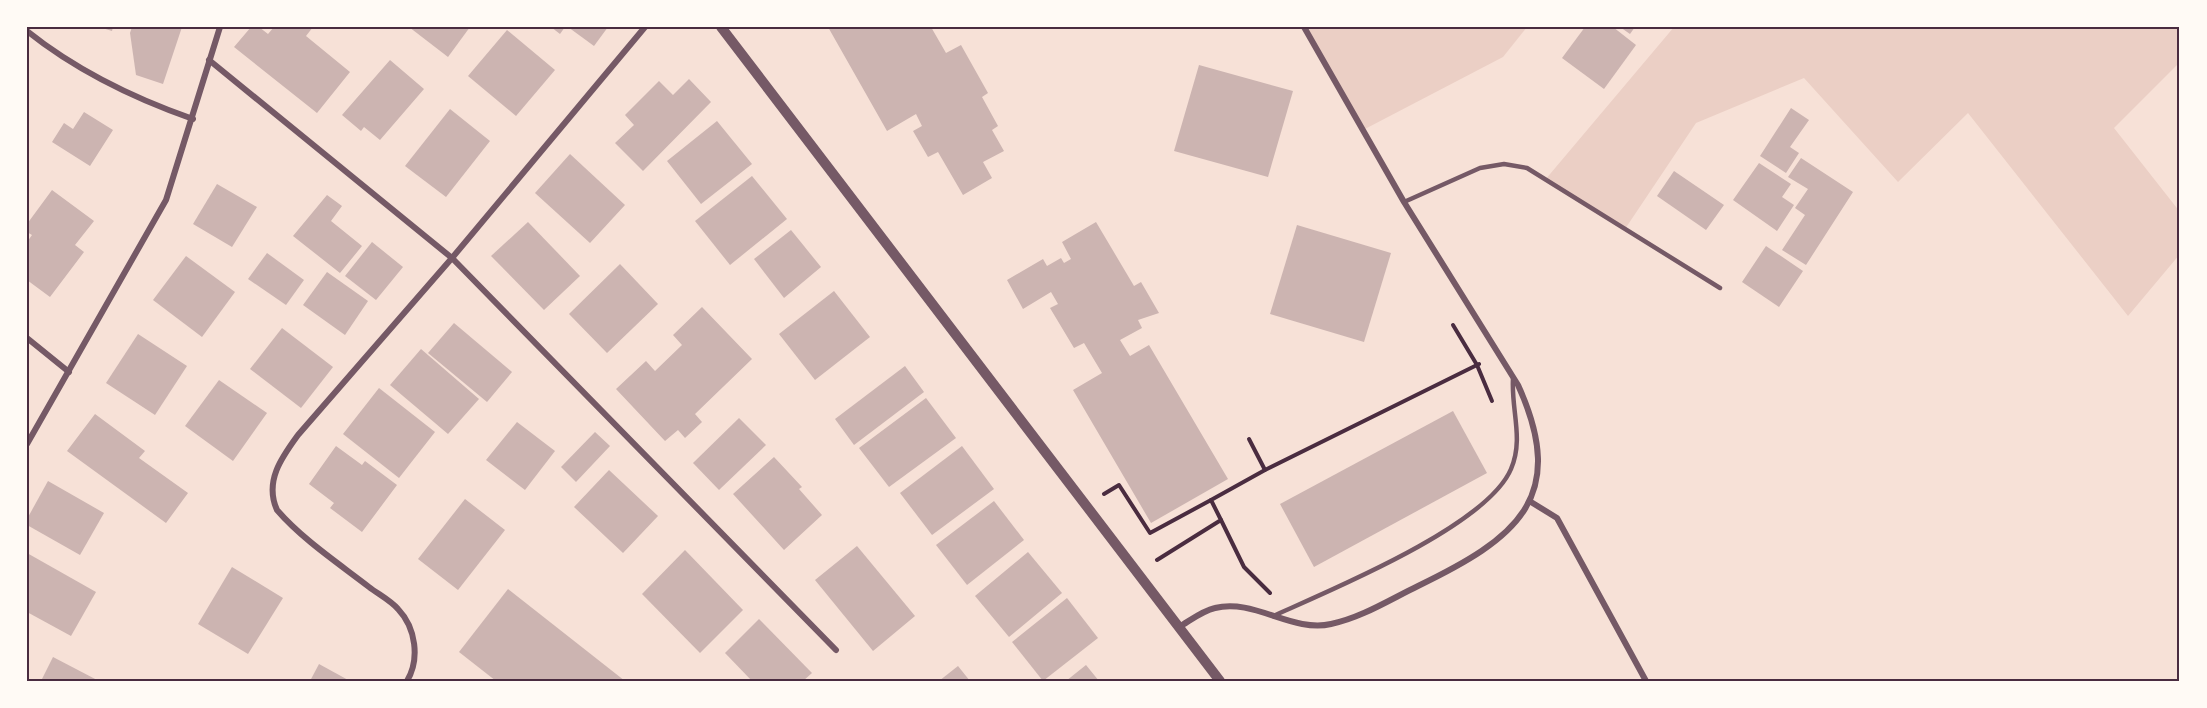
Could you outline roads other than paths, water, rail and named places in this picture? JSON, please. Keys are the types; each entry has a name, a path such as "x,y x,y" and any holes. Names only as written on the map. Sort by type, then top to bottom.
{"street":[{"path":"27,444 163,207 193,119 220,27"},
{"path":"406,681 416,658 415,644 399,609 284,518 272,499 273,481 278,462 298,435 452,258 645,27"},
{"path":"721,27 1179,627 1215,679"},
{"path":"1179,627 1204,611 1218,607 1273,616 1306,626 1331,624 1360,614 1461,565 1498,542 1531,502 1538,475 1538,442 1531,412 1514,377 1404,201 1304,27"},
{"path":"27,31 85,72 156,106 193,119"},
{"path":"209,60 452,258 836,650"},
{"path":"27,338 69,372"},
{"path":"1531,502 1557,518 1646,681"}],"lane":[{"path":"1404,201 1480,168 1504,164 1527,168 1720,288"},
{"path":"1273,616 1370,571 1458,524 1493,496 1511,469 1517,450 1514,377"}]}
